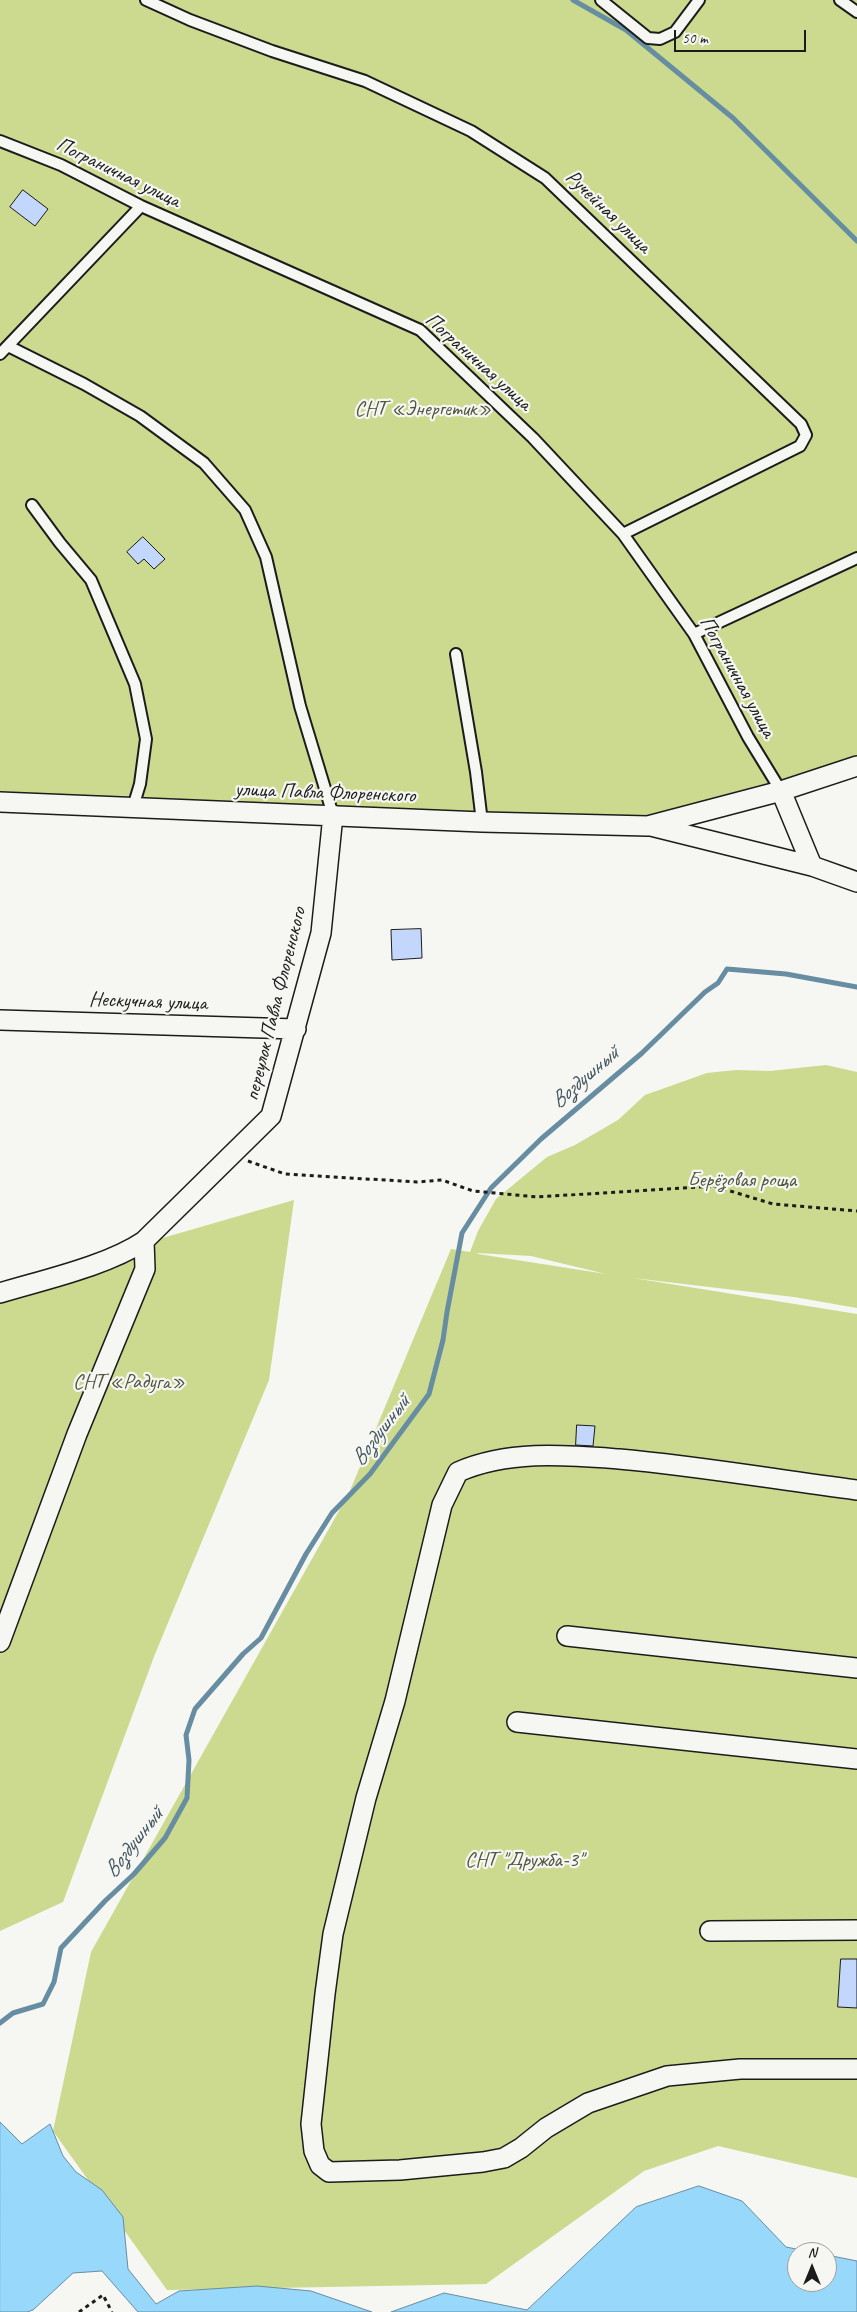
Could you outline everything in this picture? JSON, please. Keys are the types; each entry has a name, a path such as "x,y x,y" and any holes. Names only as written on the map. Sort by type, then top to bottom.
{"street":[{"name":"улица Павла Флоренского","path":"648,826 781,791 857,766"},
{"path":"781,791 812,866"},
{"name":"улица Павла Флоренского","path":"0,802 482,822 648,826 812,866 857,882"},
{"name":"переулок Павла Флоренского","path":"0,1293 72,1271 132,1249 144,1241 272,1116 321,933 333,815"},
{"name":"Нескучная улица","path":"0,1020 296,1028"},
{"path":"0,1642 77,1434 145,1269 144,1241"},
{"path":"857,1490 666,1463 570,1456 509,1457 478,1463 458,1472 442,1505 397,1692 366,1798 333,1934 312,2116 314,2151 320,2165 329,2172 400,2170 483,2162 504,2158 521,2148 546,2128 588,2103 667,2076 740,2069 857,2069"},
{"path":"567,1636 857,1668"},
{"path":"517,1722 857,1759"},
{"path":"710,1930 857,1930"}],"lane":[{"name":"Ручейная улица","path":"146,0 190,20 272,51 365,81 471,131 545,178 801,424 806,435 800,446 623,534"},
{"path":"601,0 648,38 660,39 675,32 699,0"},
{"path":"840,0 857,12"},
{"name":"Пограничная улица","path":"0,142 61,165 141,206 420,330 534,438 623,534 694,634 748,737 781,791"},
{"path":"0,354 141,206"},
{"path":"8,346 84,384 140,416 204,463 245,510 266,557 300,706 333,815"},
{"path":"32,505 91,580 135,684 146,740 140,784 133,807"},
{"path":"694,634 857,558"},
{"path":"456,654 476,772 482,822"}],"path":[{"path":"238,1149 249,1161 285,1174 417,1182 442,1180 472,1191 548,1197 714,1186 772,1204 857,1211"},
{"path":"79,2312 103,2295 112,2312"}],"green space":[{"name":"СНТ «Энергетик»","path":"0,0 857,0 857,767 639,822 0,803"},
{"name":"СНТ \"Дружба-3\"","path":"826,1065 857,1072 857,1308 794,1297 633,1278 857,1314 857,2178 718,2146 644,2171 486,2284 167,2290 53,2131 91,1952 349,1493 451,1249 470,1252 478,1231 496,1199 547,1157 575,1145 618,1120 645,1095 707,1073 736,1070 770,1071","holes":["478,1253 531,1256 606,1274"]},
{"name":"СНТ «Радуга»","path":"294,1200 269,1380 155,1654 63,1902 0,1931 0,1285"}],"water":[{"path":"0,2122 22,2144 50,2124 63,2156 76,2172 102,2190 123,2217 128,2269 156,2304 179,2291 257,2286 311,2291 372,2312 138,2312 102,2271 73,2273 33,2310 27,2312 0,2312"},
{"path":"699,2186 742,2201 787,2247 787,2292 837,2292 837,2257 857,2261 857,2312 391,2312 444,2293 527,2310 636,2207"}],"building":[{"path":"23,190 48,209 35,226 10,207"},
{"path":"143,537 165,559 154,569 144,559 138,564 127,552"},
{"path":"421,929 422,958 392,960 391,930"},
{"path":"577,1425 595,1426 593,1446 576,1445"},
{"path":"841,1959 857,1959 857,2008 838,2007"}],"waterway":[{"path":"573,0 626,30 733,118 857,241"},
{"name":"Воздушный","path":"0,2023 13,2013 43,2004 54,1982 61,1948 105,1901 134,1874 165,1838 187,1798 189,1760 186,1735 195,1709 243,1654 261,1638 306,1554 332,1513 370,1474 429,1394 443,1340 462,1233 491,1188 541,1139 642,1053 705,992 718,983 727,969 786,974 857,987"}],"park label":[{"name":"Берёзовая роща","path":"742,1180"}]}
